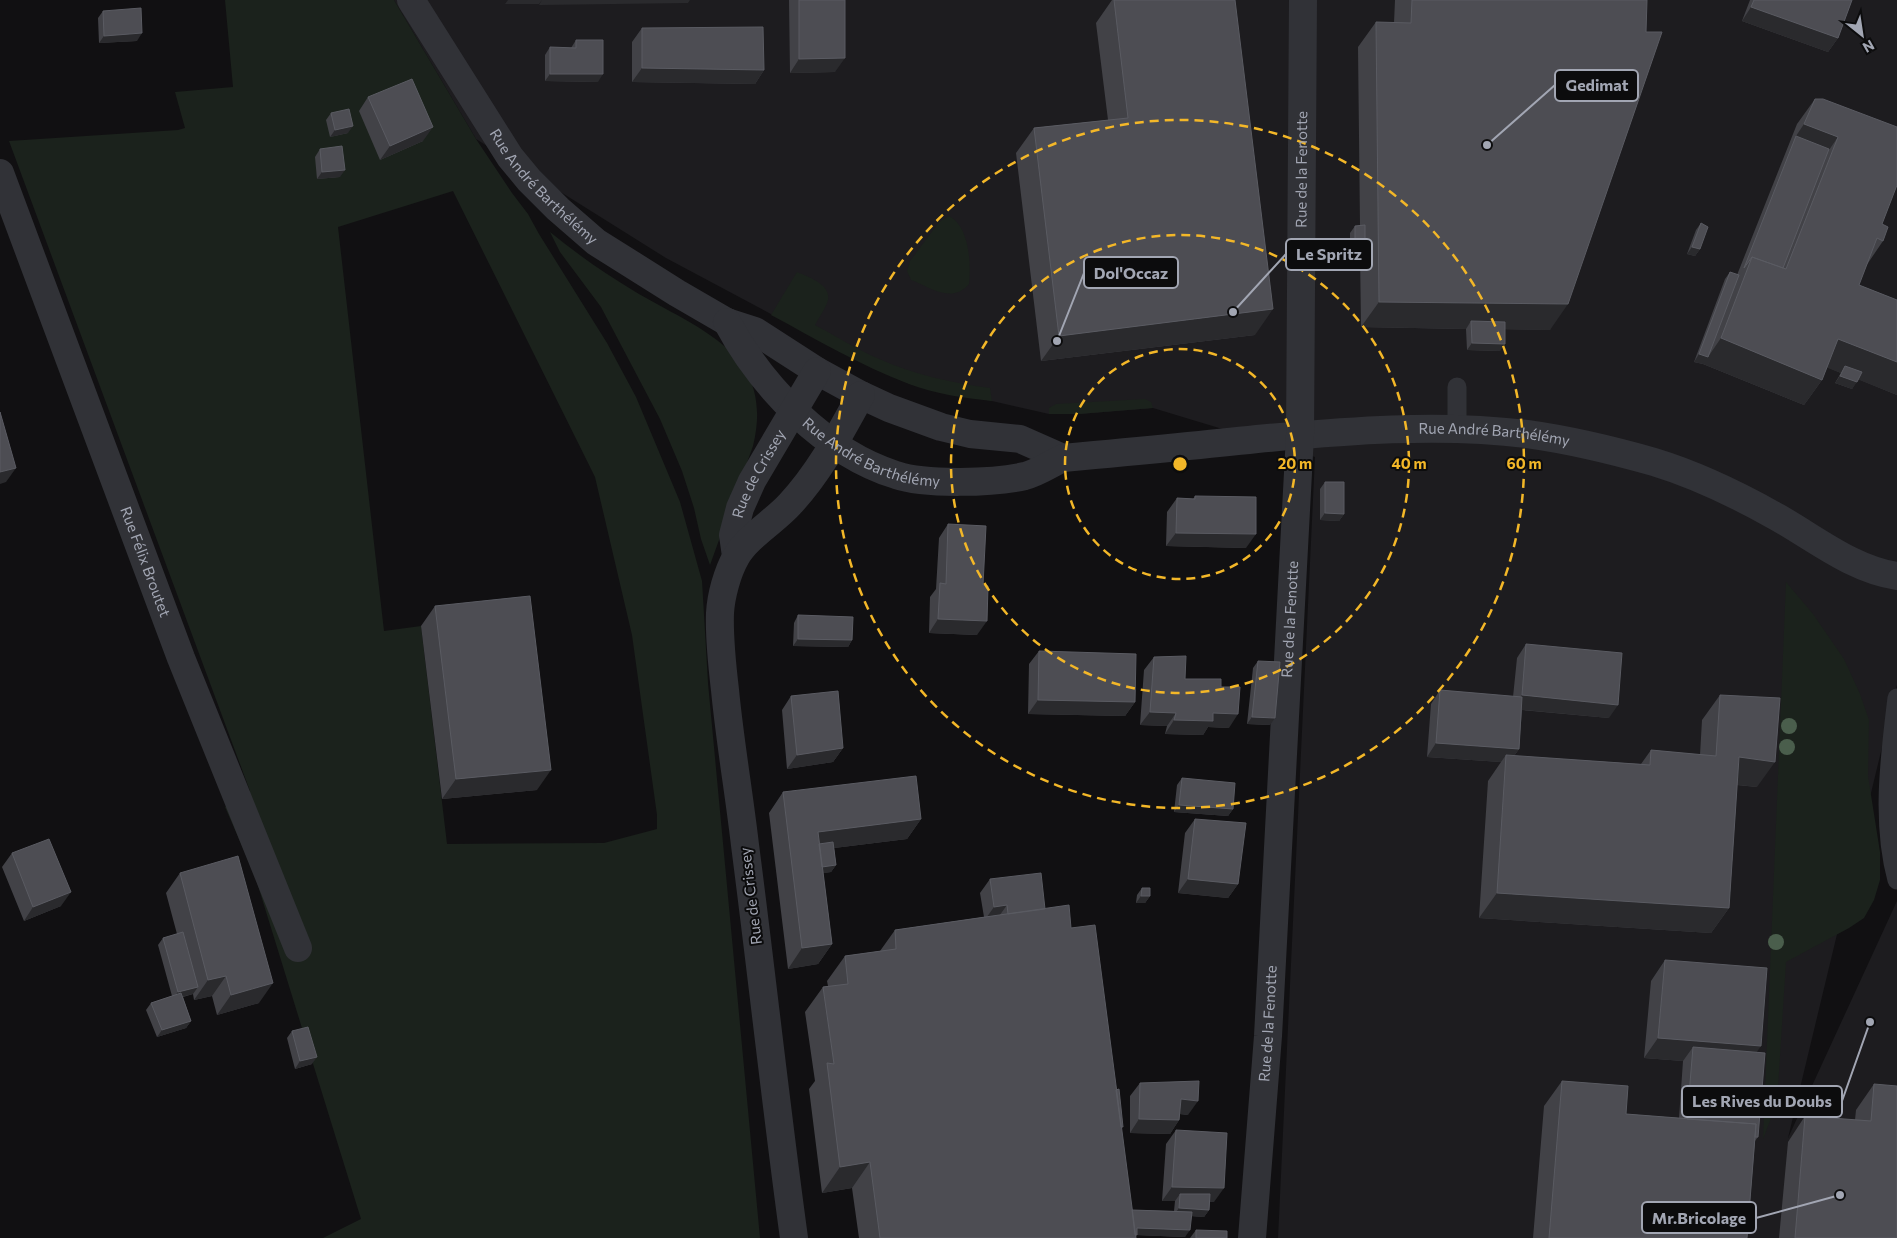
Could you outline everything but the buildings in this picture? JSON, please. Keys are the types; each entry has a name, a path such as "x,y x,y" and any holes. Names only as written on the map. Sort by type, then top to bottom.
{"street":[{"name":"Rue André Barthélémy","path":"411,0 510,157 529,180 558,209 596,242 727,322 755,331 816,371 861,395 941,427 970,434 1020,439 1063,458"},
{"name":"Rue de la Fenotte","path":"1252,1238 1268,1036 1300,435 1303,0"},
{"name":"Rue Félix Broutet","path":"0,173 181,658 298,948"},
{"name":"Rue André Barthélémy","path":"727,322 740,346 794,412 835,444 871,466 897,476 952,481 992,480 1026,476 1063,458 1300,435 1400,429 1457,429 1526,434 1592,445 1656,463 1714,484 1777,517 1869,570 1897,576"},
{"name":"Rue de Crissey","path":"736,556 733,535 740,508 752,481 794,412 816,371"},
{"name":"Rue de Crissey","path":"794,1238 772,1074 745,845 728,726 720,642 722,600 736,556 757,533 790,505 816,473 835,444 861,395"}],"lane":[{"path":"1456,387 1457,429"},
{"path":"1897,698 1888,770 1891,847 1897,880"}],"shaded area":[{"path":"225,0 394,0 476,139 528,214 607,343 636,397 680,502 702,581 708,683 760,1238 323,1238 361,1219 255,876 225,807 250,791 9,141 178,130 185,128 175,92 233,87","holes":["453,191 595,477 632,635 657,815 657,829 604,843 447,844 421,626 384,631 338,227"]},
{"path":"394,0 1897,0 1897,685 1788,1138 1897,901 1897,1238 1278,1238 1315,457 1153,408 1079,414 1049,414 992,401 938,392 910,384 872,368 666,258 476,139"},
{"path":"949,216 956,221 965,237 970,266 969,284 963,290 949,294 911,280 907,271 910,261 939,222"},
{"path":"550,232 612,277 706,332 726,348 743,366 753,388 757,414 753,446 710,565 682,471 660,419 601,307 560,252"},
{"path":"797,272 818,282 828,294 827,303 815,325 854,347 890,364 947,381 990,388 992,401 950,395 891,377 856,361 771,315"},
{"path":"1145,399 1151,402 1153,408 1079,414 1049,414 1049,408 1056,404"},
{"path":"1786,582 1813,614 1844,659 1860,694 1869,720 1868,776 1880,852 1880,880 1874,900 1864,918 1786,962 1777,1103 1763,1139"}],"place":[{"name":"Gedimat","path":"1487,145"},
{"name":"Le Spritz","path":"1233,312"},
{"name":"Dol'Occaz","path":"1057,341"},
{"name":"Les Rives du Doubs","path":"1870,1022"},
{"name":"Mr.Bricolage","path":"1840,1195"}]}
